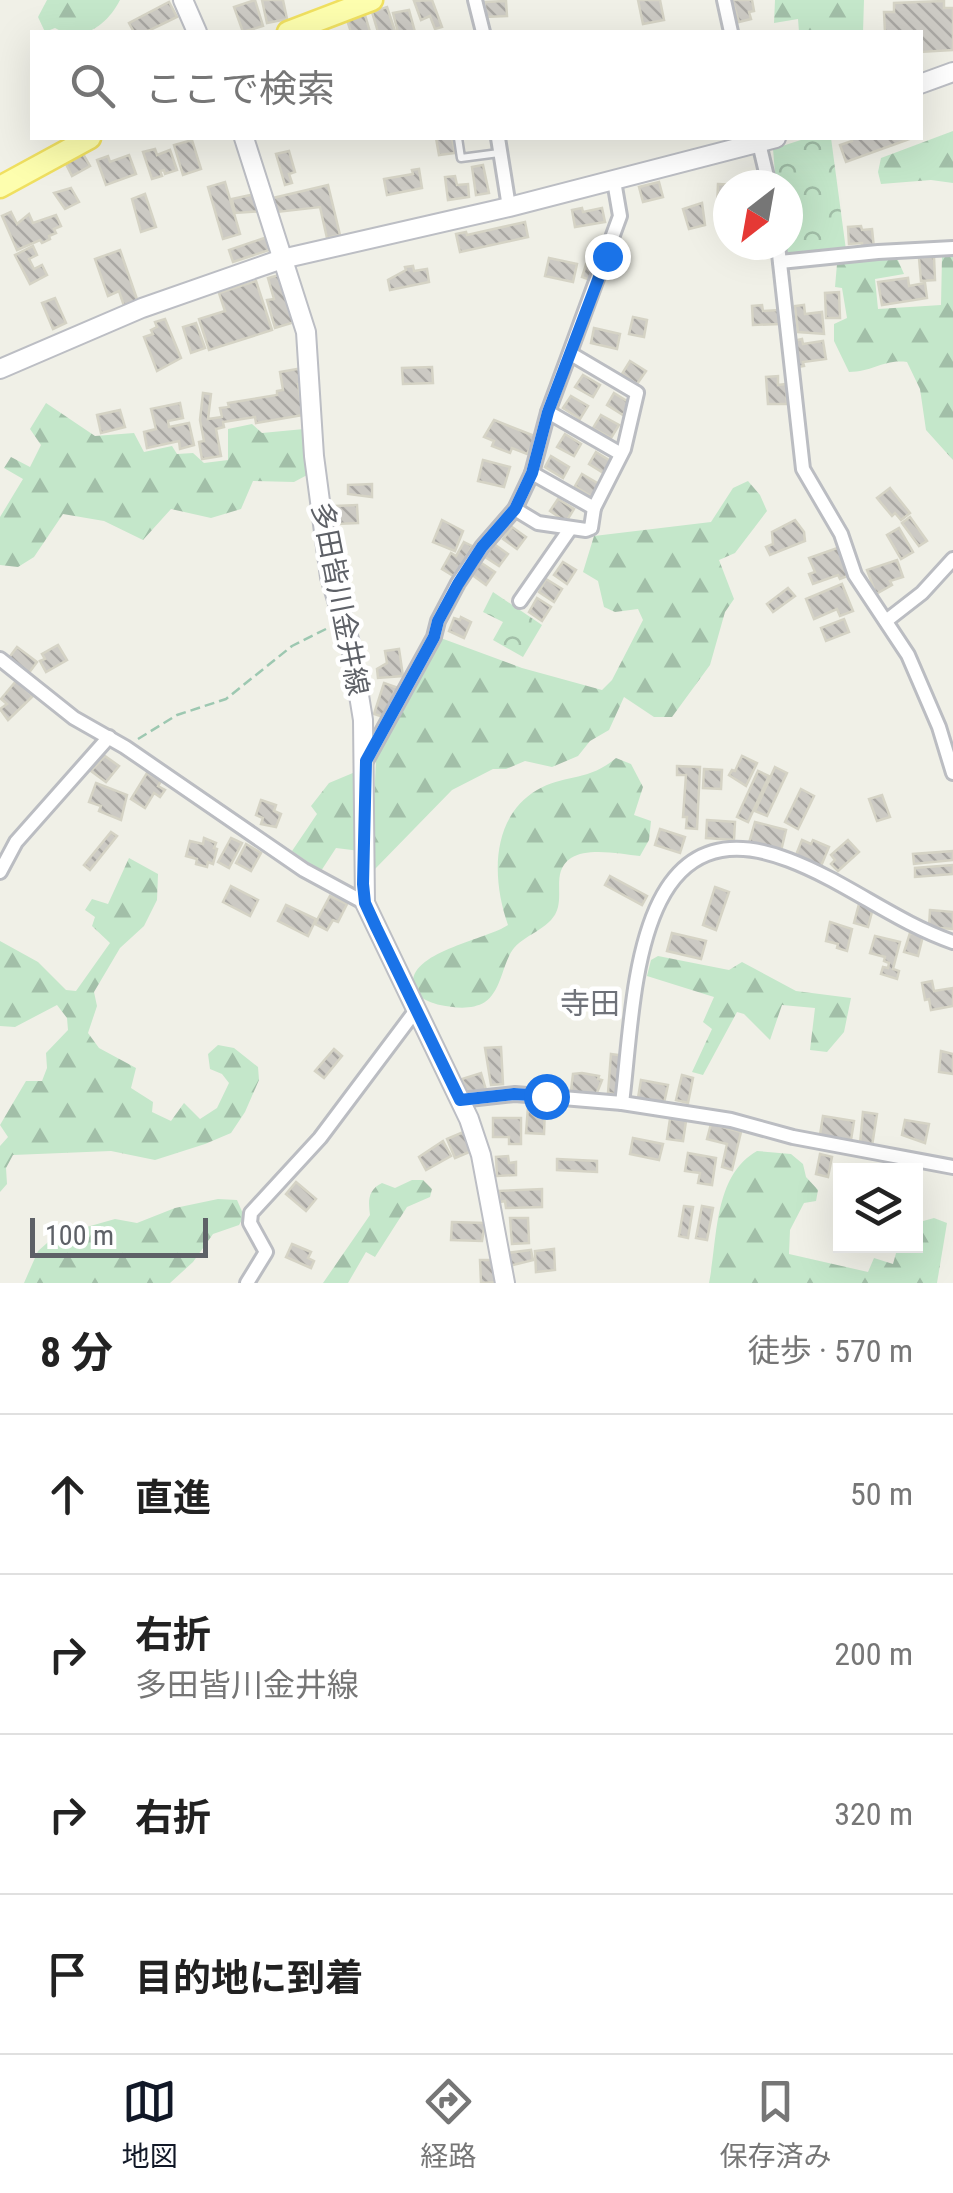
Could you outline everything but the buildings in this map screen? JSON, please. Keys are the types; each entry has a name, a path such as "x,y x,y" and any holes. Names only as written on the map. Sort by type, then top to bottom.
{"main road":[{"path":"183,0 197,30"},
{"path":"293,30 368,1"},
{"path":"923,83 953,72"},
{"path":"0,187 86,140"},
{"name":"多田皆川金井線","path":"245,140 306,332 314,456 330,577 358,680 366,761 365,903 460,1100 482,1155 505,1283"},
{"path":"0,368 142,308 282,259 509,207 760,140"}],"street":[{"path":"475,0 482,30"},
{"path":"724,0 731,30"},
{"path":"498,140 509,207"},
{"path":"764,140 767,170"},
{"path":"366,761 434,637 458,584 482,547 515,509 532,473 548,412 620,216 614,180"},
{"path":"953,248 780,262 803,469 841,534 855,575 908,655 939,727 953,773"},
{"path":"515,509 538,524 591,528 594,508 621,454 637,393 572,354"},
{"path":"548,412 621,454"},
{"path":"532,473 594,508"},
{"path":"520,601 570,529"},
{"path":"886,621 922,593 953,559"},
{"path":"0,659 74,718 125,747 304,870 365,903"},
{"path":"0,872 16,842 109,737"},
{"path":"622,1104 641,963 656,904 679,871 704,853 734,848 790,860 876,903 918,930 953,942"},
{"path":"247,1283 266,1252 250,1222 251,1213 320,1138 416,1010"},
{"path":"460,1100 514,1094 622,1104 731,1120 792,1137 953,1167"}],"lane":[{"path":"458,140 461,158 500,153"}],"path":[{"path":"125,747 177,715 226,699 292,646 342,621"}],"green space":[{"path":"47,0 120,0 109,17 91,30 44,30 38,17"},
{"path":"775,0 864,0 863,30 799,30 798,19 774,23"},
{"path":"953,131 953,183 931,180 881,184 881,158"},
{"path":"801,140 831,140 846,250 803,254 803,170 775,170 773,149"},
{"path":"953,256 953,460 926,430 920,389 907,362 849,372 834,341 834,324 847,318 842,288 835,287 837,264 897,258 904,274 875,279 878,309 941,305 942,257"},
{"path":"46,403 95,436 134,433 144,452 172,446 177,454 193,453 204,463 228,460 228,429 252,424 262,433 304,429 309,474 294,482 253,481 241,509 211,518 171,509 143,540 104,521 63,514 34,557 18,567 0,565 0,517 23,479 4,468 11,457 30,467 41,445 30,429"},
{"path":"748,481 767,511 735,553 719,560 734,599 725,612 710,665 672,717 654,717 624,697 609,730 590,741 578,756 552,767 525,761 506,769 493,769 452,790 375,869 371,865 376,760 438,637 522,668 602,690 612,680 643,620 638,609 615,612 604,607 598,581 583,572 594,536 711,522 733,488"},
{"path":"493,592 542,625 523,657 493,640 503,622 483,612"},
{"path":"616,758 631,764 643,787 634,815 651,821 649,840 640,856 586,853 565,863 555,914 514,948 495,991 485,1002 457,1007 422,998 413,982 416,971 425,962 508,925 499,889 499,851 510,817 522,802 547,785 596,771"},
{"path":"360,770 360,851 336,848 321,871 292,851 317,814 311,806 329,783"},
{"path":"129,858 158,874 157,900 144,926 120,948 94,992 97,1006 88,1033 99,1048 136,1068 131,1088 153,1102 152,1112 171,1121 184,1103 200,1119 217,1108 229,1083 222,1074 210,1069 208,1054 218,1045 234,1048 258,1067 259,1080 231,1133 155,1160 111,1151 13,1155 6,1168 7,1184 0,1192 0,1146 8,1137 0,1125 26,1081 42,1081 47,1068 46,1053 68,1030 67,1018 57,1005 15,1027 0,1026 0,941 38,962 66,990 76,991 110,943 92,926 95,917 85,910 92,899 108,904"},
{"path":"658,956 729,970 742,962 796,991 851,998 844,1032 827,1052 810,1050 815,1008 782,1005 770,1040 744,1014 737,1012 703,1075 692,1072 712,1029 703,1022 714,997 647,976 651,960"},
{"path":"757,1151 791,1154 803,1164 806,1177 818,1190 816,1201 804,1203 790,1230 789,1254 868,1272 874,1258 893,1264 896,1253 923,1253 923,1221 934,1218 947,1223 937,1283 709,1283 725,1192 743,1162"},
{"path":"412,1180 423,1180 432,1189 430,1197 407,1207 375,1257 366,1252 348,1283 323,1283 370,1215 369,1200 374,1189 382,1183 395,1188"},
{"path":"218,1199 237,1200 244,1216 239,1225 213,1234 193,1262 170,1283 24,1283 38,1251 55,1236 115,1219 137,1223 175,1208"}],"district":[{"name":"寺田","path":"590,1003"}],"route":[{"path":"546,1096 514,1094 460,1100 365,903 366,761 434,637 458,584 482,547 515,509 532,473 548,412 607,256"}]}
